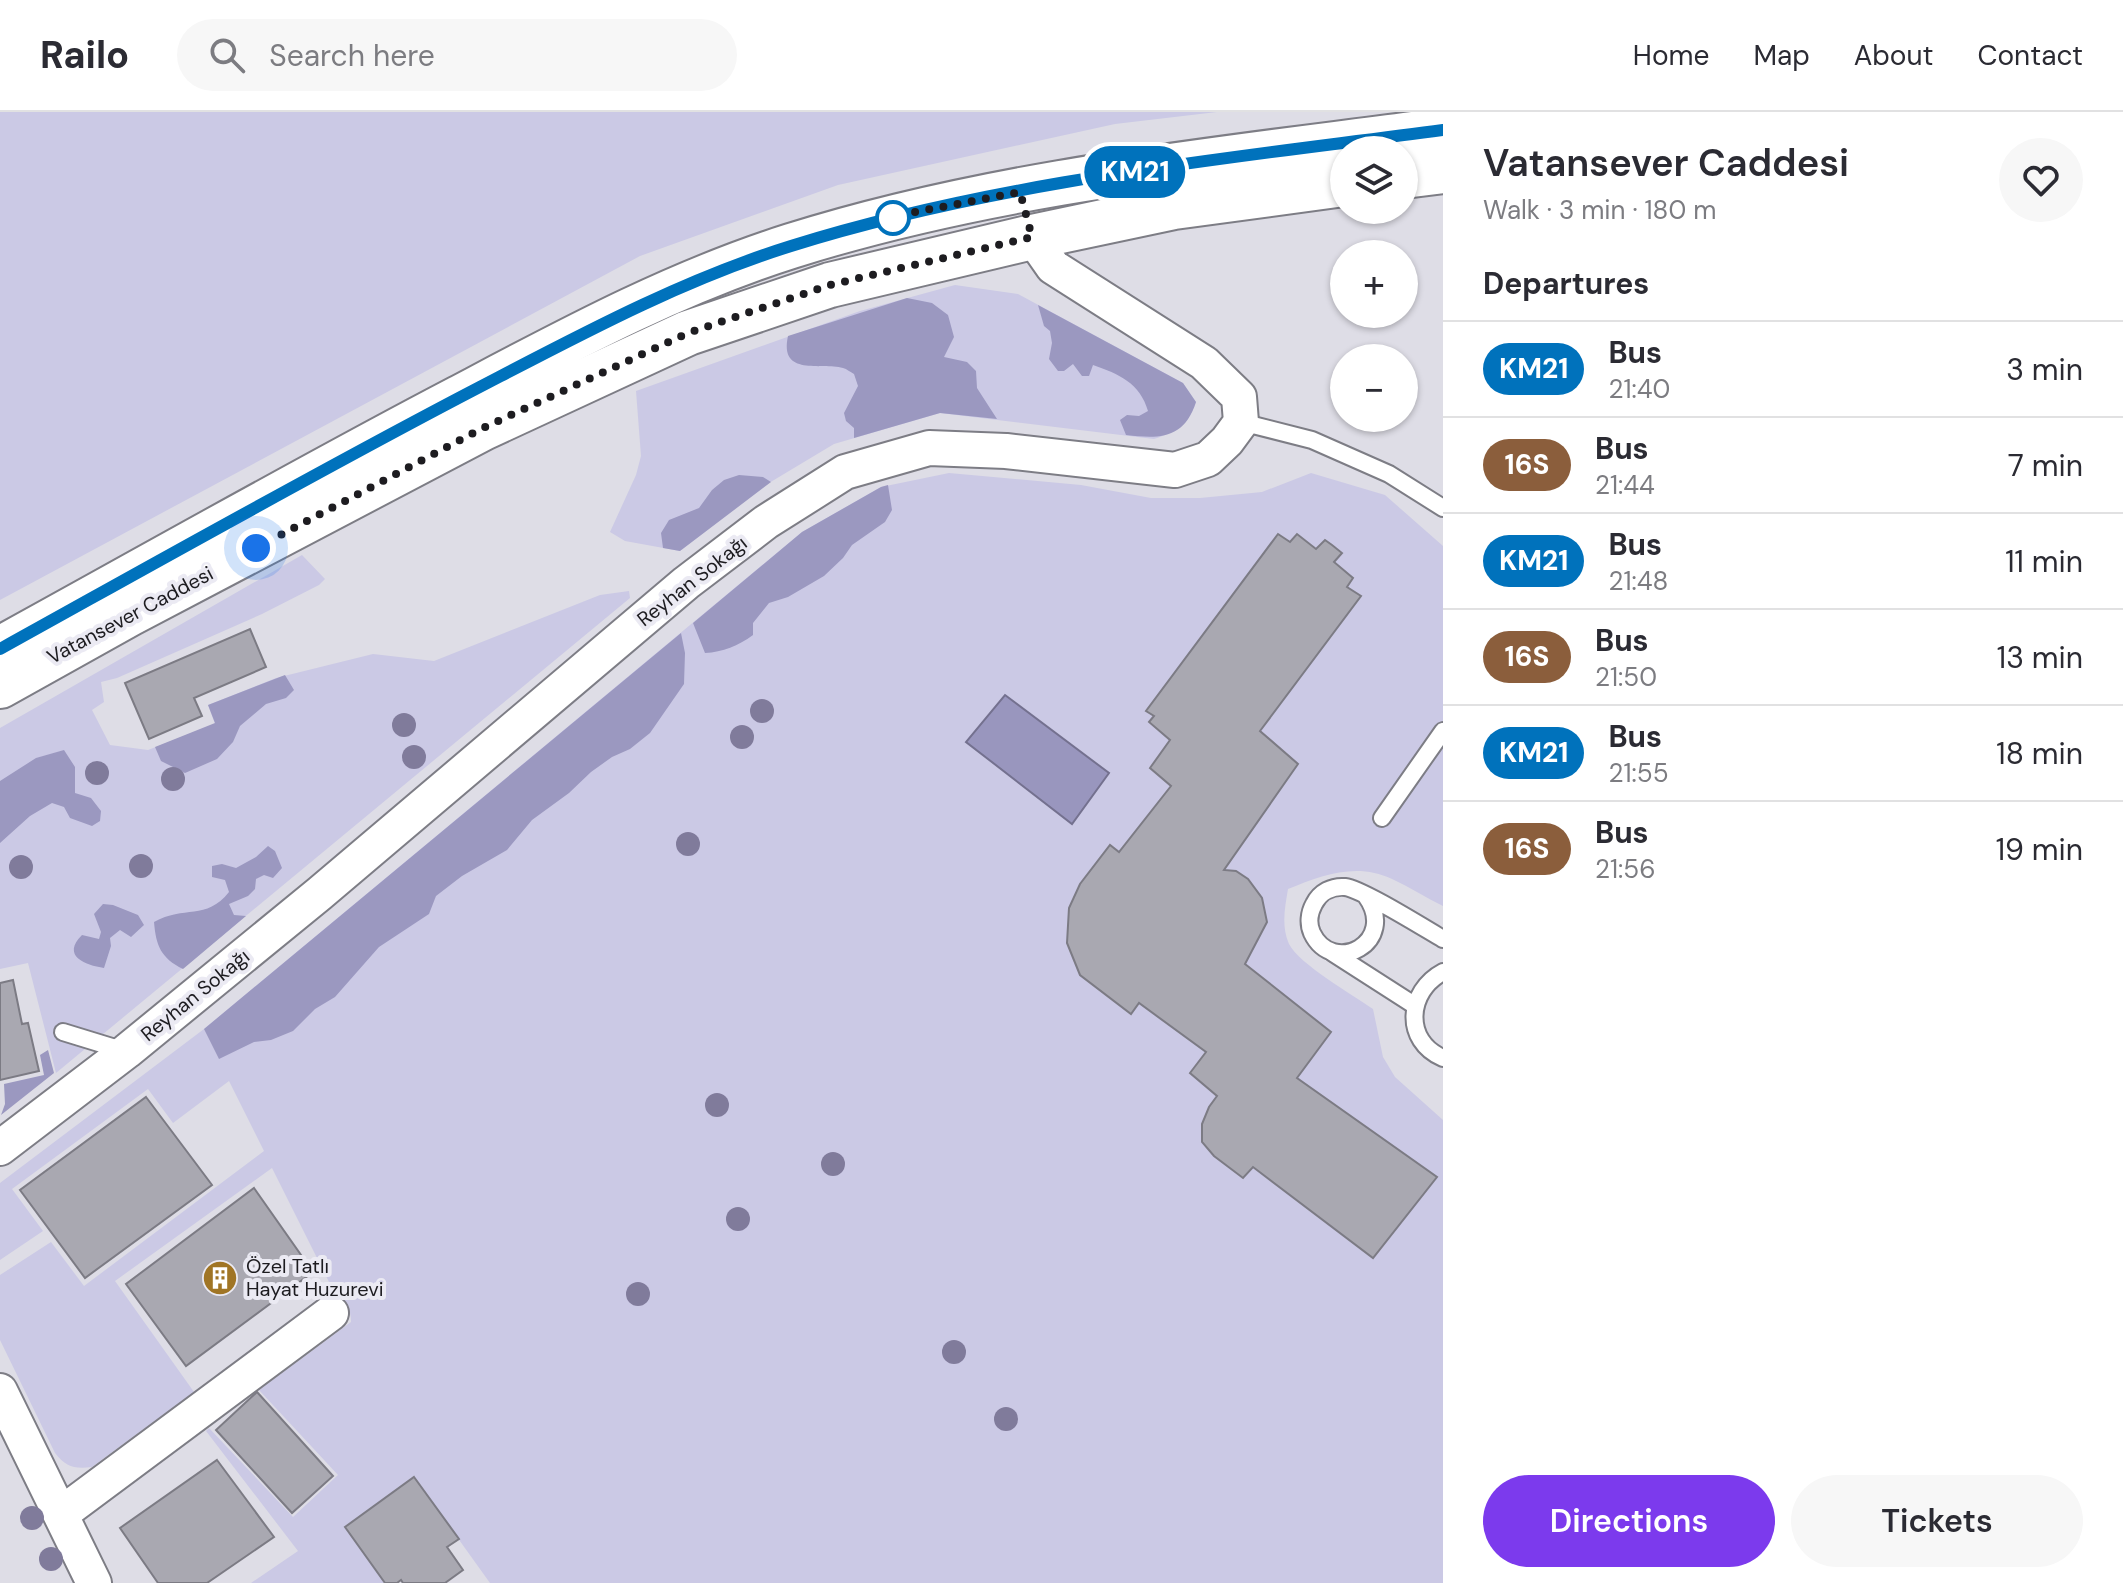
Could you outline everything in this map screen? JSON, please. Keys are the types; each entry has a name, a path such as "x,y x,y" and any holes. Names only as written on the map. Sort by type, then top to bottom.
{"main road":[{"name":"Vatansever Caddesi","path":"0,649 382,439 626,311 694,281 790,246 910,213 1020,192 1169,166 1443,130"},
{"path":"1418,174 1443,171"},
{"name":"Vatansever Caddesi","path":"0,686 129,614 483,428 688,333 830,285 1032,237 1174,207 1330,186"},
{"path":"1020,192 1032,237"}],"street":[{"path":"1032,237 1053,267 1204,363 1239,397 1241,422"},
{"name":"Reyhan Sokağı","path":"0,1148 127,1051 319,894 686,583 766,522 845,472 929,448 1006,451 1175,470 1208,459 1241,422"},
{"path":"61,1514 331,1313"},
{"path":"0,1391 94,1583"}],"lane":[{"path":"1241,422 1312,440 1389,474 1443,508"},
{"path":"1382,818 1443,731"},
{"path":"1414,1005 1321,946 1310,927 1313,906 1327,891 1347,887 1443,939"},
{"path":"1332,952 1354,952 1372,937 1376,915 1366,896"},
{"path":"1443,972 1432,978 1421,991 1414,1005 1413,1022 1417,1036 1443,1069"},
{"path":"63,1032 127,1051"},
{"path":"1426,1047 1443,1058"}],"shaded area":[{"path":"0,112 1217,112 1115,124 838,185 640,256 0,600"},
{"path":"955,285 1018,294 1183,383 1196,402 1190,416 1181,426 1154,439 940,413 834,444 764,486 680,551 625,541 610,532 636,475 641,456 636,391 860,311"},
{"path":"907,298 932,303 948,315 954,337 944,357 967,362 976,371 977,388 997,419 940,413 854,438 854,428 846,421 844,413 858,386 854,374 843,368 796,363 790,357 788,336"},
{"path":"1038,305 1183,383 1196,402 1185,423 1178,430 1160,436 1126,435 1120,420 1127,415 1139,416 1148,411 1140,393 1120,376 1093,365 1089,376 1082,376 1073,364 1064,371 1058,371 1049,359 1052,343 1050,331 1044,326"},
{"path":"949,473 1081,485 1151,498 1200,498 1262,492 1311,473 1385,495 1443,546 1443,906 1392,879 1366,871 1353,871 1327,875 1288,889 1284,916 1289,944 1295,952 1315,970 1373,1009 1383,1057 1395,1077 1443,1120 1443,1583 490,1583 414,1477 345,1527 385,1583 251,1583 298,1551 206,1431 209,1428 293,1517 338,1475 259,1390 351,1322 346,1303 333,1290 272,1168 115,1281 194,1392 92,1467 75,1467 63,1461 55,1453 0,1340 0,1275 51,1242 84,1286 264,1151 229,1081 173,1123 148,1089 12,1189 43,1231 0,1260 0,1183 204,1029 802,532 881,487"},
{"path":"739,475 763,477 771,482 680,551 663,548 661,533 669,520 699,508 724,480"},
{"path":"888,485 892,510 885,522 852,545 824,576 788,597 769,603 753,623 753,635 730,648 705,653 693,623 802,532"},
{"path":"302,555 325,579 319,585 262,614 117,678 101,682 104,702 92,710 110,745 148,750 215,724 208,705 276,678 373,654 434,661 600,595 629,591 630,598 56,1073 28,963 0,969 0,728"},
{"path":"681,633 685,653 684,684 650,733 591,772 569,793 532,820 507,850 462,876 436,896 429,914 379,947 335,997 315,1009 293,1031 271,1040 254,1042 219,1059 204,1029"},
{"path":"285,675 294,690 286,698 266,704 240,726 233,742 217,759 185,773 161,761 155,747 215,723 208,705"},
{"path":"1005,695 1109,773 1072,824 966,742"},
{"path":"64,750 75,767 75,793 91,798 101,811 100,821 92,826 70,818 64,807 52,803 30,816 0,843 0,781 36,758"},
{"path":"268,846 275,851 282,868 273,878 264,875 256,879 255,889 248,896 229,904 234,915 246,916 183,969 169,960 158,945 154,922 175,914 212,907 229,892 225,880 212,877 212,866 222,864 236,868"},
{"path":"103,904 138,915 144,925 131,937 120,930 110,938 111,946 104,968 83,962 74,949 82,935 99,939 101,932 94,914"},
{"path":"48,1050 54,1073 1,1115 5,1104 4,1084 44,1075 40,1055"}],"building":[{"path":"1278,534 1290,542 1297,534 1316,549 1325,540 1332,545 1342,553 1334,562 1353,578 1347,587 1361,596 1260,731 1298,764 1224,870 1236,871 1248,879 1262,898 1267,922 1245,964 1331,1032 1297,1078 1437,1177 1373,1258 1253,1167 1243,1178 1214,1156 1202,1142 1202,1124 1217,1096 1190,1073 1206,1052 1139,1003 1131,1014 1080,975 1067,943 1069,908 1080,884 1110,845 1119,852 1171,786 1150,768 1170,740 1149,722 1154,716 1146,711"},
{"path":"250,629 266,667 194,698 202,716 149,739 125,683"},
{"path":"13,980 22,1024 28,1023 39,1071 0,1080 0,983"},
{"path":"146,1097 212,1185 85,1278 20,1190"},
{"name":"Özel Tatlı Hayat Huzurevi","path":"254,1188 313,1272 186,1366 126,1284"},
{"path":"257,1392 333,1476 292,1513 216,1430"},
{"path":"217,1460 274,1537 207,1583 158,1583 120,1528"},
{"path":"414,1477 459,1539 447,1547 463,1570 445,1583 403,1583 401,1580 385,1583 345,1527"}],"bus line":[{"name":"KM21","path":"0,649 395,432 612,318 694,281 790,246 910,213 1020,192 1169,166 1443,130"}],"place":[{"name":"Özel Tatlı Hayat Huzurevi","path":"220,1278"}],"route":[{"path":"256,548 483,428 688,333 830,285 1032,237 1020,192 880,221 893,218"}]}
